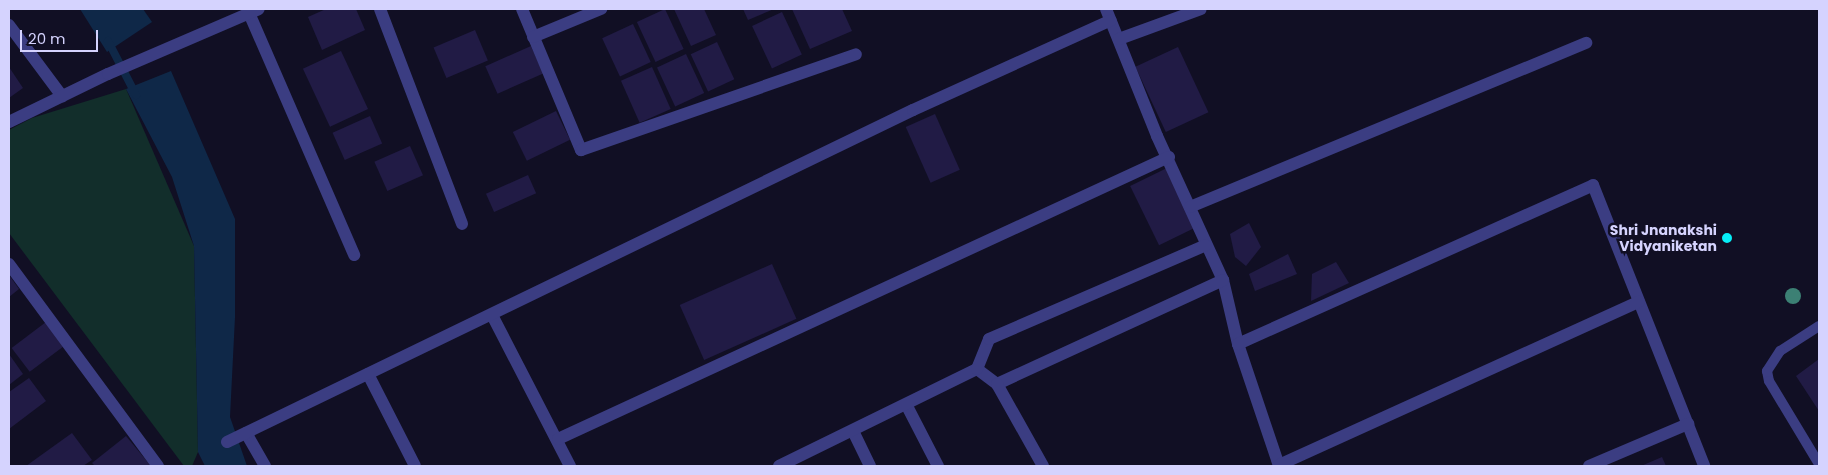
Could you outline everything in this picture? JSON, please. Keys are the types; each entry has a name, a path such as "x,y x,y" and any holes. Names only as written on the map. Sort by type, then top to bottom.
{"street":[{"path":"380,9 462,224"},
{"path":"522,9 581,150 856,54"},
{"path":"533,37 601,9"},
{"path":"1119,39 1201,9"},
{"path":"9,122 108,74 165,52 254,11 354,255"},
{"path":"227,442 1109,14 1157,136 1169,157 1223,280 1238,344 1279,466 1639,302"},
{"path":"9,25 62,96"},
{"path":"1190,207 1586,43"},
{"path":"558,439 1169,157"},
{"path":"1238,344 1593,185 1704,466"},
{"path":"779,466 907,406 977,369 989,339 1206,245"},
{"path":"9,264 158,466"},
{"path":"997,384 1223,280"},
{"path":"492,315 558,439 570,466"},
{"path":"977,369 997,384 1043,466"},
{"path":"368,374 415,466"},
{"path":"907,406 938,466"},
{"path":"1589,466 1688,424"},
{"path":"853,431 870,466"},
{"path":"246,433 265,466"}],"lane":[{"path":"1819,326 1780,351 1767,371 1769,381 1819,464"}],"green space":[{"path":"126,89 194,246 198,452 192,466 184,466 9,233 9,130 32,118"}],"water":[{"path":"80,9 143,9 152,22 107,52"},
{"path":"171,71 235,219 235,317 230,417 247,466 205,466 198,452 194,246 172,177 126,89"}],"building":[{"path":"326,9 356,9 365,30 322,50 308,17"},
{"path":"665,9 684,49 655,62 637,22"},
{"path":"674,9 704,9 716,35 691,46"},
{"path":"743,9 774,9 748,20"},
{"path":"792,9 842,9 852,31 810,49"},
{"path":"782,12 802,55 772,69 752,26"},
{"path":"633,24 651,62 620,76 602,38"},
{"path":"475,30 488,60 446,78 434,48"},
{"path":"717,42 734,79 708,91 691,54"},
{"path":"531,46 543,73 498,94 485,66"},
{"path":"1178,47 1208,112 1166,132 1135,67"},
{"path":"341,51 368,109 330,127 303,69"},
{"path":"686,54 704,93 675,106 657,68"},
{"path":"9,67 23,88 9,98"},
{"path":"652,67 671,109 640,123 621,81"},
{"path":"556,111 570,140 527,161 513,132"},
{"path":"935,114 960,170 931,183 906,127"},
{"path":"370,116 382,143 345,160 333,133"},
{"path":"410,146 423,175 387,191 374,162"},
{"path":"1167,168 1196,227 1159,245 1130,186"},
{"path":"528,175 536,193 494,212 486,194"},
{"path":"1249,223 1261,247 1246,266 1235,257 1230,234"},
{"path":"1288,254 1297,274 1255,291 1249,274"},
{"path":"1336,262 1349,283 1311,301 1312,274"},
{"path":"772,264 796,319 704,360 680,305"},
{"path":"9,275 19,289 9,297"},
{"path":"46,322 64,346 30,372 12,348"},
{"path":"9,354 23,374 9,385"},
{"path":"1819,359 1819,411 1796,376"},
{"path":"29,378 46,401 9,429 9,392"},
{"path":"72,433 92,460 83,466 26,466"},
{"path":"126,436 151,466 95,466 92,463"},
{"path":"1662,457 1666,466 1641,466"}],"waterway":[{"path":"108,41 136,95"}],"place":[{"name":"Shri Jnanakshi Vidyaniketan","path":"1727,238"}]}
